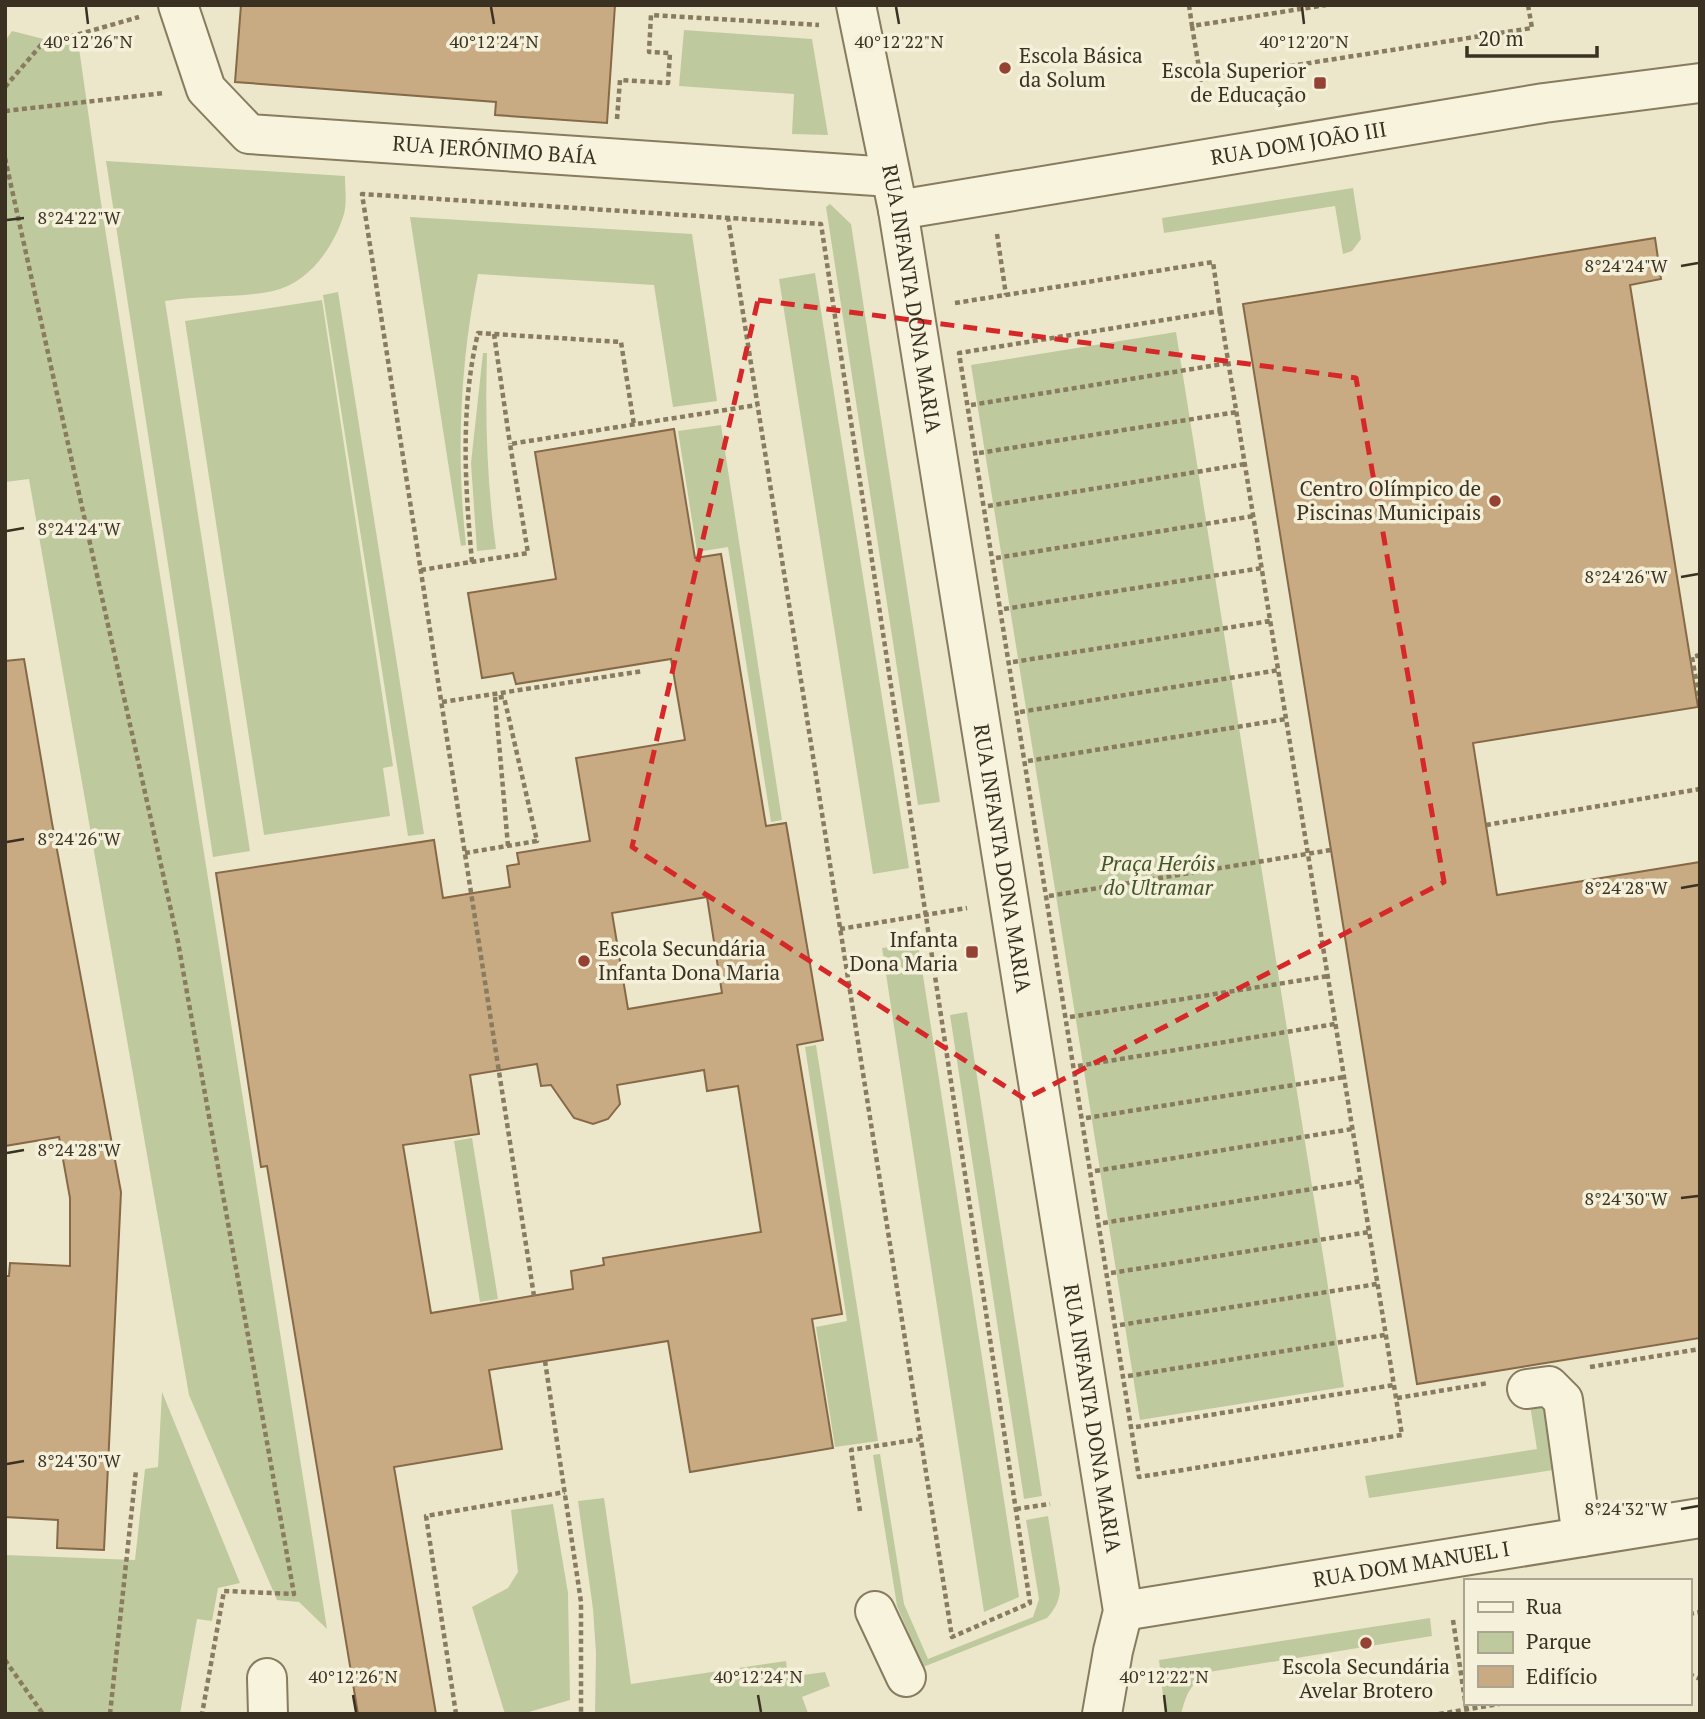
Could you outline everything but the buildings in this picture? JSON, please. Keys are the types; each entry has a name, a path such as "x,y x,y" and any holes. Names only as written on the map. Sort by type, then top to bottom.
{"street":[{"name":"RUA INFANTA DONA MARIA","path":"856,5 895,193 1124,1611 1113,1651 1102,1714"},
{"name":"RUA JERÓNIMO BAÍA","path":"160,11 206,89 249,134 615,159 895,193"},
{"name":"RUA DOM JOÃO III","path":"895,193 1700,83"},
{"path":"1528,1389 1549,1386 1563,1400 1582,1537"},
{"name":"RUA DOM MANUEL I","path":"1124,1611 1700,1518"},
{"path":"875,1611 906,1677"}],"path":[{"path":"1189,5 1200,80 1532,27 1528,5"},
{"path":"1192,26 1326,5"},
{"path":"5,87 41,46 160,11"},
{"path":"615,159 620,80 668,83 670,53 649,52 651,15 824,26"},
{"path":"5,111 167,93"},
{"path":"6,162 178,942 294,1594 224,1591 202,1714"},
{"path":"534,1296 362,194 821,224 1030,1603 952,1637 728,218"},
{"path":"995,223 1006,295"},
{"path":"951,304 1213,262 1394,1385 1402,1435 1139,1477 959,353 1220,311"},
{"path":"472,562 465,441 471,370 478,332 621,342 634,425"},
{"path":"421,570 528,553 494,334"},
{"path":"967,406 1229,363"},
{"path":"510,444 757,405"},
{"path":"974,454 1237,411"},
{"path":"984,507 1245,464"},
{"path":"992,558 1254,516"},
{"path":"1000,610 1262,568"},
{"path":"1008,663 1270,621"},
{"path":"1700,655 1692,657 1700,702"},
{"path":"1016,712 1279,670"},
{"path":"442,702 495,696 643,671"},
{"path":"465,853 537,841 504,697 495,696"},
{"path":"495,696 508,846"},
{"path":"1024,761 1286,719"},
{"path":"1486,825 1700,789"},
{"path":"1046,896 1331,850"},
{"path":"840,929 938,913"},
{"path":"1066,1018 1328,976"},
{"path":"1074,1067 1335,1024"},
{"path":"1082,1119 1344,1077"},
{"path":"1090,1171 1352,1129"},
{"path":"1099,1223 1361,1181"},
{"path":"1107,1274 1369,1232"},
{"path":"1115,1326 1377,1284"},
{"path":"1124,1377 1385,1335"},
{"path":"1691,1350 1700,1349"},
{"path":"545,1361 581,1602 581,1714"},
{"path":"1132,1427 1394,1385"},
{"path":"860,1511 851,1450 920,1440"},
{"path":"110,1714 136,1470"},
{"path":"456,1714 426,1516 565,1492"},
{"path":"1016,1509 1050,1504"},
{"path":"1452,1620 1464,1699"},
{"path":"5,1660 43,1714"},
{"path":"1439,1714 1466,1712 1496,1705"}],"highlighted area":[{"path":"758,300 1356,378 1444,882 1025,1099 632,847"}],"green space":[{"path":"684,30 812,39 828,135 792,134 794,94 679,86"},
{"path":"12,31 79,48 101,203 327,1629 299,1602 277,1600 189,1395 29,479 5,482 5,41"},
{"path":"106,161 345,176 345,205 340,226 327,251 309,272 298,280 273,291 165,301 250,851 213,857"},
{"path":"1353,188 1361,239 1352,251 1343,254 1335,206 1164,233 1162,218"},
{"path":"830,204 851,224 940,802 918,805 826,207"},
{"path":"410,217 692,234 717,401 673,407 654,285 478,274 467,342 461,409 461,477 466,545 461,546"},
{"path":"815,273 909,868 873,874 779,279"},
{"path":"338,292 424,834 408,836 323,295"},
{"path":"322,300 393,766 383,768 390,816 264,835 185,321"},
{"name":"Praça Heróis do Ultramar","path":"1176,332 1344,1387 1140,1420 971,365"},
{"path":"483,353 487,353 487,451 496,549 477,551 471,463"},
{"path":"721,425 782,820 771,822 728,547 697,552 678,431"},
{"path":"918,943 1019,1597 984,1612 882,948"},
{"path":"967,1012 1042,1496 1024,1499 950,1015"},
{"path":"816,1045 878,1441 835,1447 816,1327 847,1321 805,1047"},
{"path":"472,1138 498,1299 480,1302 454,1141"},
{"path":"162,1392 240,1583 218,1588 212,1621 197,1619 180,1714 5,1714 5,1555 135,1560 145,1469 158,1467"},
{"path":"1529,1399 1545,1402 1560,1469 1369,1498 1365,1476 1537,1449"},
{"path":"880,1454 904,1604 928,1659 1033,1617 1039,1599 1026,1520 1048,1516 1060,1590 1056,1605 1047,1618 923,1667 897,1606 873,1455"},
{"path":"604,1498 631,1684 786,1661 788,1677 825,1672 830,1686 802,1697 808,1713 595,1714 596,1653 593,1609 578,1501"},
{"path":"553,1504 568,1593 570,1700 522,1714 505,1714 472,1607 508,1588 518,1572 511,1510"},
{"path":"1430,1618 1432,1636 1209,1672 1190,1690 1181,1714 1165,1714 1159,1660"}],"place":[{"name":"Escola Básica da Solum","path":"1005,68"},
{"name":"Escola Superior de Educação","path":"1320,83"},
{"name":"Centro Olímpico de Piscinas Municipais","path":"1495,501"},
{"name":"Infanta Dona Maria","path":"972,952"},
{"name":"Escola Secundária Infanta Dona Maria","path":"584,961"},
{"name":"Escola Secundária Avelar Brotero","path":"1366,1643"}]}
